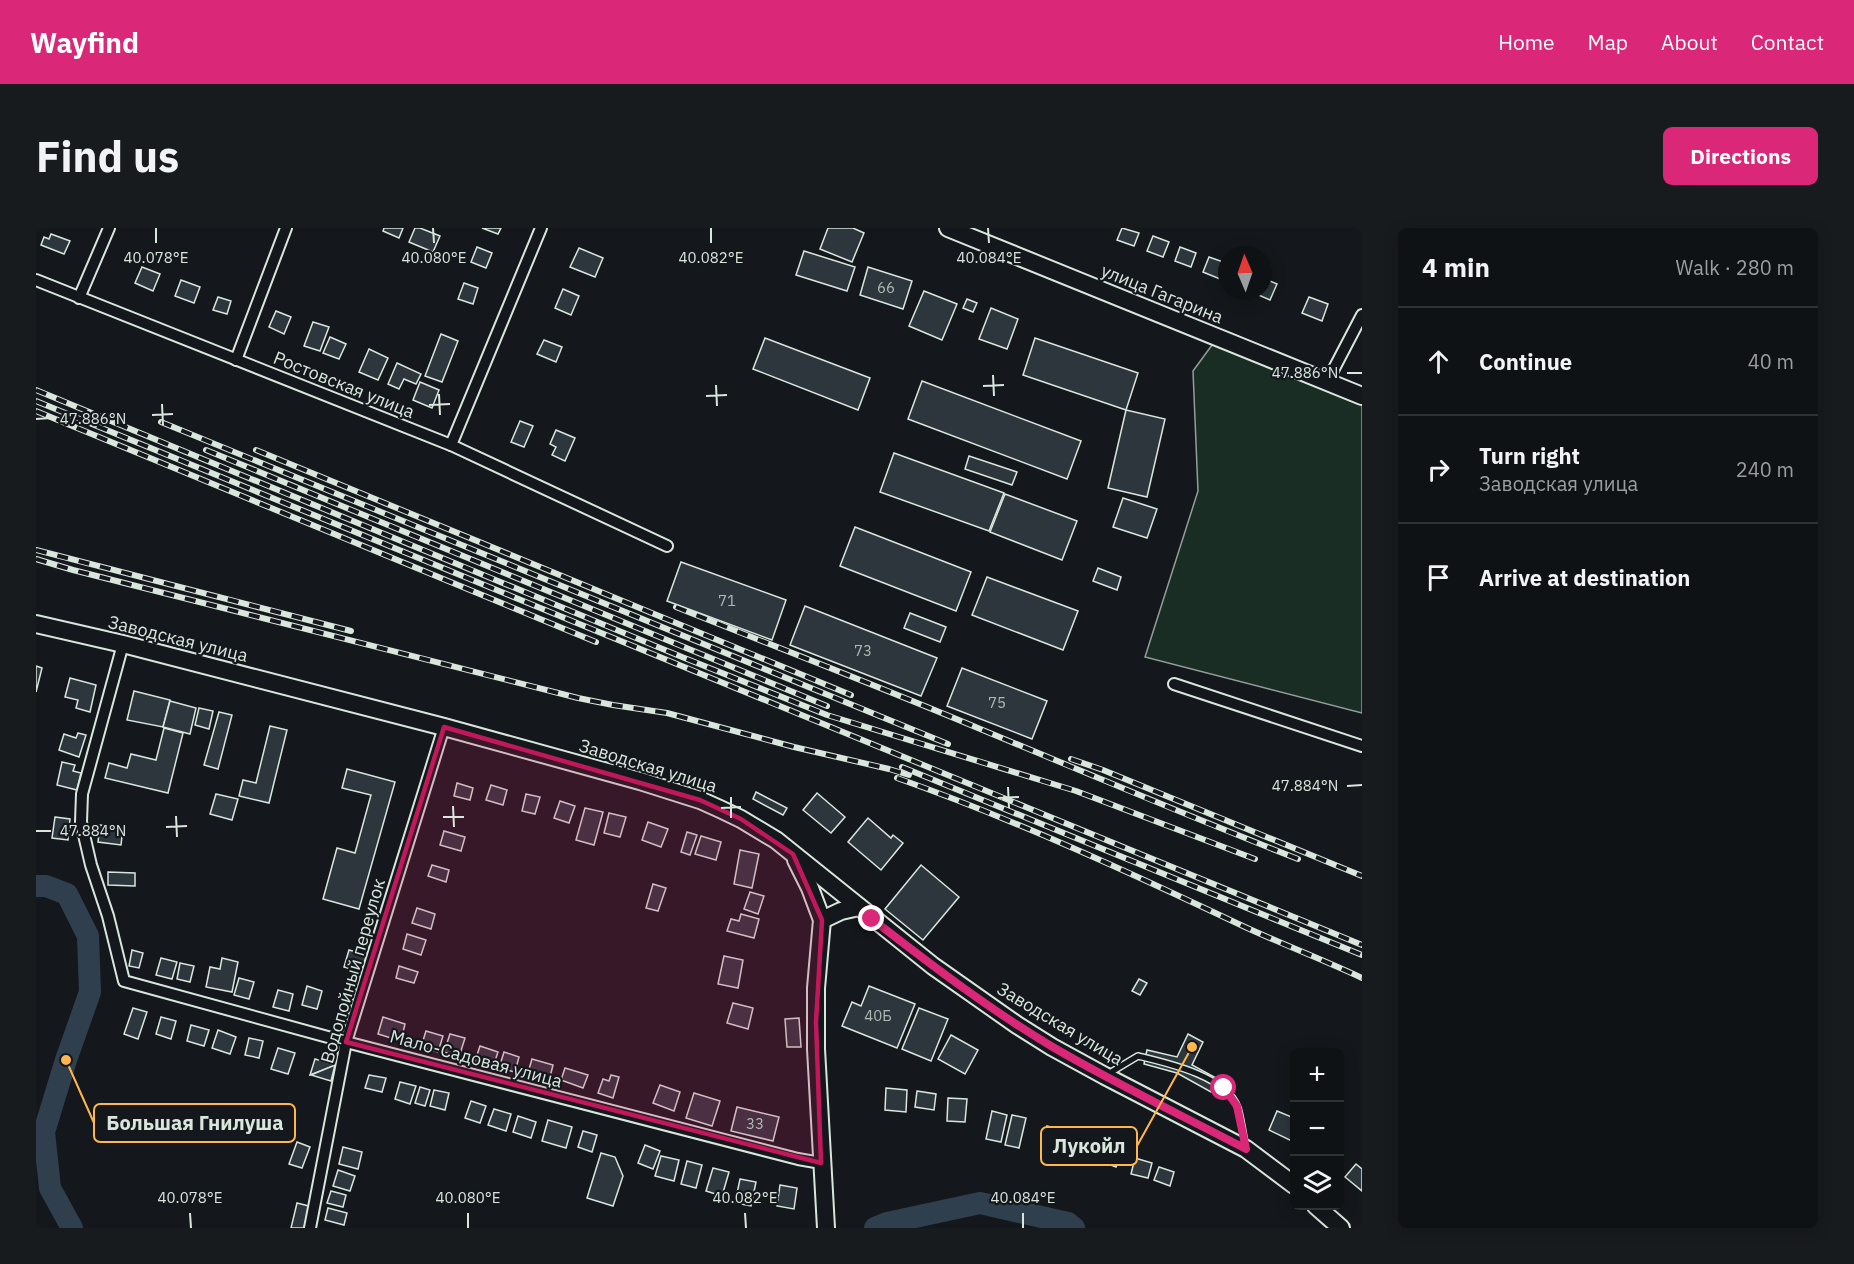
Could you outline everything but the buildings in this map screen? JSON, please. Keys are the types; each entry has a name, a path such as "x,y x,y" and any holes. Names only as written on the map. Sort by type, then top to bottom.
{"main road":[{"name":"улица Гагарина","path":"948,228 968,232 1362,396"},
{"name":"Заводская улица","path":"36,624 123,644 444,727 640,781 700,800 741,819 776,840 933,966 1017,1025 1105,1076 1246,1149 1290,1182"},
{"path":"793,854 803,872 822,920 816,1022 821,1163 826,1228"},
{"path":"822,920 841,911 859,908"},
{"path":"1321,1210 1341,1228"}],"street":[{"path":"79,298 109,228"},
{"path":"236,360 286,228"},
{"path":"451,445 540,228"},
{"name":"Ростовская улица","path":"36,280 451,445 667,546"},
{"path":"1327,382 1362,315"},
{"name":"Мало-Садовая улица","path":"123,644 82,794 81,822 91,865 108,916 123,981 346,1042 798,1159 821,1163"},
{"path":"1174,684 1362,746"},
{"name":"Водопойный переулок","path":"310,1228 346,1042 444,727"}],"lane":[{"path":"1105,1076 1138,1056 1180,1066 1224,1088 1237,1106 1246,1149"}],"highlighted area":[{"path":"444,727 700,800 741,819 793,854 822,920 816,1022 821,1163 346,1042"}],"green space":[{"path":"1223,330 1362,387 1362,713 1145,657 1198,491 1193,371"}],"waterway":[{"path":"36,886 46,886 67,894 88,936 90,992 44,1132 50,1188 72,1228"},
{"path":"875,1228 887,1223 980,1203 1068,1223 1074,1228"}],"railway":[{"path":"36,390 827,715 1076,791 1255,859"},
{"path":"36,401 1362,945"},
{"path":"36,411 596,642"},
{"path":"161,422 948,744"},
{"path":"206,450 827,706"},
{"path":"256,450 851,695"},
{"path":"36,550 351,631"},
{"path":"36,559 578,698 667,713 909,775"},
{"path":"676,607 908,699 1298,859"},
{"path":"1071,759 1362,876"},
{"path":"902,767 1362,955"},
{"path":"897,778 986,811 1073,848 1362,978"}],"place":[{"name":"Лукойл","path":"1192,1047"},
{"name":"Большая Гнилуша","path":"66,1060"}],"route":[{"path":"872,919 933,966 1052,1047 1246,1149 1237,1106 1224,1088"}]}
